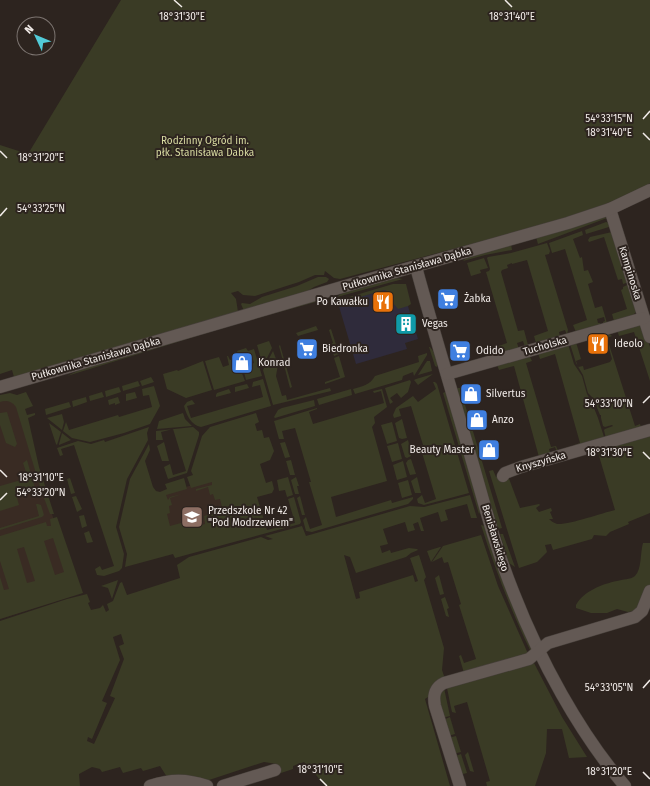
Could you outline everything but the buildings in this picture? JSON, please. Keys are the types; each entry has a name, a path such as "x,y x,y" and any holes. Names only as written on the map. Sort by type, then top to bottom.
{"street":[{"name":"Pułkownika Stanisława Dąbka","path":"0,387 342,287 530,234 610,209 650,190"},
{"name":"Kampinoska","path":"610,209 650,337"},
{"name":"Benisławskiego","path":"416,267 506,574 514,594 539,651 586,733 625,786"},
{"name":"Tucholska","path":"447,374 644,318"},
{"name":"Knyszyńska","path":"503,476 505,473 521,467 650,430"},
{"path":"460,786 434,706 434,696 437,688 444,683 528,659 548,644 635,617 642,611 650,591"},
{"path":"223,786 275,770"},
{"path":"150,786 167,781 177,781 193,782 207,786"}],"shaded area":[{"path":"390,288 404,293 418,339 405,343 407,349 356,364 338,303"},
{"path":"13,394 78,594 0,619 0,398"},
{"name":"Przedszkole Nr 42 \"Pod Modrzewiem\"","path":"238,473 255,532 145,559 129,502"}],"green space":[{"name":"Rodzinny Ogród im. płk. Stanisława Dabka","path":"121,0 650,0 650,183 637,191 580,215 340,279 334,278 325,271 324,275 315,275 299,282 255,296 243,295 238,291 231,293 236,299 238,312 14,377 12,370 0,374 0,145 28,154"},
{"path":"605,217 607,218 538,244 536,237"},
{"path":"606,222 609,223 609,227 586,234 585,230"},
{"path":"582,231 583,235 573,239 580,258 582,257 584,271 588,270 593,282 588,284 595,308 602,306 607,323 603,324 605,321 604,317 597,319 598,323 601,325 576,332 573,325 587,320 565,249 552,253 549,243"},
{"path":"612,232 629,282 623,284 622,279 618,280 604,237 589,242 588,240 590,237"},
{"path":"547,243 550,251 549,254 545,255 568,330 567,335 565,330 559,332 560,337 536,343 534,336 548,331 527,260 512,263 507,265 508,268 502,270 501,272 518,331 524,330 528,345 525,347 523,341 517,343 519,349 494,355 493,348 507,343 486,272 490,269 487,258"},
{"path":"511,244 512,250 463,261 466,258"},
{"path":"484,258 488,268 480,270 481,273 471,276 467,263"},
{"path":"318,277 326,277 329,279 327,282 314,287 303,294 244,311 241,304 250,304 262,297 297,286"},
{"path":"396,278 403,279 337,297 342,293"},
{"path":"393,284 406,284 411,304 398,309 388,297 386,290 340,303 339,300"},
{"path":"629,284 637,311 633,315 614,321 612,314 627,309 621,290"},
{"path":"321,299 323,300 236,324 67,376 90,365"},
{"path":"639,324 643,326 650,347 650,381 634,332 619,336 617,330"},
{"path":"316,326 318,330 298,336 296,333"},
{"path":"331,329 339,354 334,356 330,344 333,343 329,330"},
{"path":"608,333 612,336 607,338 635,426 640,424 642,430 606,439 604,430 613,426 603,426 601,415 593,398 588,393 583,375 578,367 583,366 584,370 610,362 612,359 605,334"},
{"path":"269,341 272,348 263,366 257,345"},
{"path":"576,342 581,359 576,361 578,366 576,363 570,344"},
{"path":"568,344 574,364 582,376 587,394 598,418 605,440 575,449 574,445 580,443 555,354 540,359 538,353"},
{"path":"280,345 292,387 290,388 279,346"},
{"path":"429,347 436,356 437,367 435,366"},
{"path":"246,348 248,351 254,349 262,376 246,380 243,368 244,370 251,368 250,364 254,363 252,356 240,359 237,351"},
{"path":"273,351 278,364 276,376 282,396 286,395 287,400 330,388 331,391 273,405 263,370"},
{"path":"427,353 414,376 413,372 403,376 402,380 355,394 353,389 363,386 375,376 419,362 418,356"},
{"path":"529,355 532,361 526,363 551,447 556,446 559,453 558,454 555,447 549,449 551,455 539,457 514,366 499,370 497,365"},
{"path":"227,356 230,360 236,358 245,381 214,390 205,361 219,357 223,367 229,365"},
{"path":"339,356 345,377 325,384 325,382 340,377 334,358"},
{"path":"203,361 212,390 186,398 167,389 163,374 178,371"},
{"path":"427,361 430,361 432,371 418,375"},
{"path":"433,374 418,385 414,380 416,379"},
{"path":"151,377 154,382 142,386 140,381"},
{"path":"263,379 271,406 201,427 192,422 188,417 184,406 187,402 192,400 195,404 187,406 191,418 263,397 260,385 252,387 253,382"},
{"path":"410,380 411,382 408,392 401,398 397,393 390,398 393,402 390,404 385,388"},
{"path":"138,381 140,386 123,391 122,386"},
{"path":"433,382 437,384 469,493 424,505 418,503 417,499 422,495 425,503 436,499 420,446 423,445 411,406 399,409 401,416 394,418 393,415 396,408 413,396 418,402 436,389"},
{"path":"247,384 249,388 235,392 235,387"},
{"path":"154,386 160,406 150,424 90,442 72,438 63,431 66,422 69,430 118,415 119,417 152,407 149,395 143,396 142,389"},
{"path":"119,387 121,392 106,397 105,391"},
{"path":"456,388 460,388 502,528 498,529"},
{"path":"229,389 231,393 216,397 217,393"},
{"path":"351,389 352,395 319,405 317,399"},
{"path":"382,389 387,407 374,417 375,423 372,427 387,481 331,497 336,517 391,500 392,503 413,497 413,499 408,504 312,532 306,531 303,520 306,517 310,529 322,525 309,482 311,482 295,428 282,431 284,439 279,439 274,421 317,408 309,412 313,424 384,403 381,391 374,393 373,391"},
{"path":"447,391 481,510 479,514 443,393"},
{"path":"26,392 33,406 25,409 27,415 35,413 35,415 28,418 39,467 54,514 50,514 41,490 16,407 13,403 4,401 0,402 0,395 10,393 17,395"},
{"path":"102,392 104,397 90,401 89,396"},
{"path":"135,392 137,398 126,401 126,394"},
{"path":"86,397 87,402 73,407 72,401"},
{"path":"118,397 120,403 109,405 108,400"},
{"path":"314,400 315,406 275,418 274,417 278,410 282,408"},
{"path":"69,402 71,407 46,415 45,409"},
{"path":"7,412 17,444 15,447 6,443 0,425 0,413"},
{"path":"183,413 185,419 192,426 157,429 159,421"},
{"path":"256,413 259,422 255,424 257,431 262,430 264,438 269,437 274,451 270,460 260,464 266,483 272,481 274,489 272,493 257,497 267,530 295,523 288,499 294,497 301,522 300,524 175,558 173,554 125,567 127,554 119,527 130,479 149,444 150,450 145,461 153,487 156,491 160,492 167,489 165,484 184,478 187,489 166,495 168,500 170,497 182,494 170,498 172,505 169,506 170,513 167,514 170,526 188,521 190,528 205,524 204,516 223,511 220,499 215,500 213,494 210,495 208,487 196,491 196,489 212,485 212,482 191,488 187,477 193,475 191,471 202,436 210,427"},
{"path":"62,414 64,422 62,430 47,418"},
{"path":"402,419 407,438 402,439 399,438 395,423"},
{"path":"392,422 397,441 387,444 381,425"},
{"path":"49,423 61,432 57,445 56,444"},
{"path":"149,427 147,433 148,440 127,479 116,527 124,554 122,568 119,571 104,576 97,575 95,569 100,566 102,570 114,566 74,445 61,449 63,455 60,456 57,448 78,441 91,444 104,440 105,442"},
{"path":"193,427 199,432 199,435 187,473 168,479 164,467 170,464 173,475 186,471 173,429"},
{"path":"172,429 161,432 163,440 156,440 156,431"},
{"path":"62,433 71,440 59,445 59,444"},
{"path":"650,433 650,513 628,522 629,524 610,532 606,536 594,535 592,539 553,550 551,544 545,545 547,552 537,562 519,568 489,471 493,470 496,477 508,476 520,508 539,504 540,505 536,508 539,512 551,508 552,511 550,512 553,519 549,519 556,524 577,521 615,510 597,449"},
{"path":"408,440 411,456 407,458 405,457 401,444"},
{"path":"164,442 169,461 162,461 157,446"},
{"path":"285,442 290,457 285,458 280,443"},
{"path":"398,443 402,459 392,462 387,446"},
{"path":"411,459 416,474 410,475 406,463"},
{"path":"27,460 35,488 16,494 19,505 0,511 0,486 28,478 23,463"},
{"path":"291,460 295,475 290,475 286,461"},
{"path":"403,461 407,477 397,480 393,465"},
{"path":"288,477 293,495 287,497 285,490 279,491 277,480"},
{"path":"296,477 299,486 297,486 299,494 295,494 291,480"},
{"path":"417,477 421,493 415,493 411,481"},
{"path":"70,478 75,493 71,494 67,479"},
{"path":"408,480 412,495 402,498 398,483"},
{"path":"470,495 477,518 471,518 467,504 445,510 448,520 441,522 438,512 420,518 424,531 421,531 418,522 413,524 415,530 408,532 405,522 383,529 388,544 380,546 382,553 390,550 391,553 409,548 418,550 406,557 356,573 350,557 344,555 356,599 360,598 359,592 413,575 415,582 418,581 410,558 419,555 426,577 424,580 444,648 442,670 445,679 431,695 425,699 450,786 325,786 304,762 293,766 293,769 281,773 277,764 264,762 206,781 167,777 160,766 143,771 141,768 123,773 120,767 102,772 100,769 92,767 79,774 80,786 0,786 0,621 87,594 90,602 88,603 91,610 100,608 103,605 106,612 109,610 107,604 113,601 120,583 122,582 127,595 180,578 177,565 189,557 261,537 268,540 273,539 265,536 302,526 306,536 410,506 424,507","holes":["121,634 124,644 119,646 124,659 110,696 115,698 94,744 87,741 88,737 92,739 107,703 102,701 120,660 113,637"]},
{"path":"76,496 82,509 77,512 72,497"},
{"path":"300,496 305,515 302,515 297,498"},
{"path":"36,504 41,505 44,515 42,517 0,530 0,528 39,516"},
{"path":"84,515 87,526 82,528 79,516"},
{"path":"57,517 83,593 0,619 0,577 4,590 9,589 0,561 0,536 46,522 47,526 51,526 50,519","holes":["53,538 64,572 55,575 44,541","24,547 35,581 27,583 17,549"]},
{"path":"481,525 485,526 531,646 531,652 504,590"},
{"path":"89,531 93,542 87,543 84,533"},
{"path":"500,534 503,534 515,567 509,563"},
{"path":"481,535 498,586 529,656 464,673 459,656 461,655 464,663 476,659 459,605 461,604 448,562 444,563 442,557 432,562 443,546"},
{"path":"643,543 650,543 650,586 643,603 633,611 628,612 617,609 607,613 591,613 576,608 579,600 594,589 605,584 629,579 635,576 640,565"},
{"path":"441,547 431,562 427,551"},
{"path":"439,575 444,594 440,595 435,578"},
{"path":"118,580 112,599 108,588 101,586"},
{"path":"445,597 449,608 447,609 449,617 446,616 441,599"},
{"path":"534,663 562,717 587,757 569,758 562,729 547,729 546,753 535,786 487,786 486,782 490,781 467,702 454,706 456,713 452,712 447,688"},
{"path":"444,688 450,716 442,718 437,700"},
{"path":"450,717 455,734 448,736 443,720"},
{"path":"456,736 461,752 453,754 448,738"},
{"path":"468,752 474,772 470,771 465,755"},
{"path":"461,754 467,773 459,775 453,757"}],"place":[{"name":"Żabka","path":"448,299"},
{"name":"Po Kawałku","path":"383,302"},
{"name":"Vegas","path":"406,324"},
{"name":"Ideolo","path":"598,344"},
{"name":"Biedronka","path":"307,349"},
{"name":"Odido","path":"460,351"},
{"name":"Konrad","path":"242,363"},
{"name":"Silvertus","path":"471,394"},
{"name":"Anzo","path":"477,420"},
{"name":"Beauty Master","path":"489,450"},
{"name":"Przedszkole Nr 42 \"Pod Modrzewiem\"","path":"192,517"}]}
